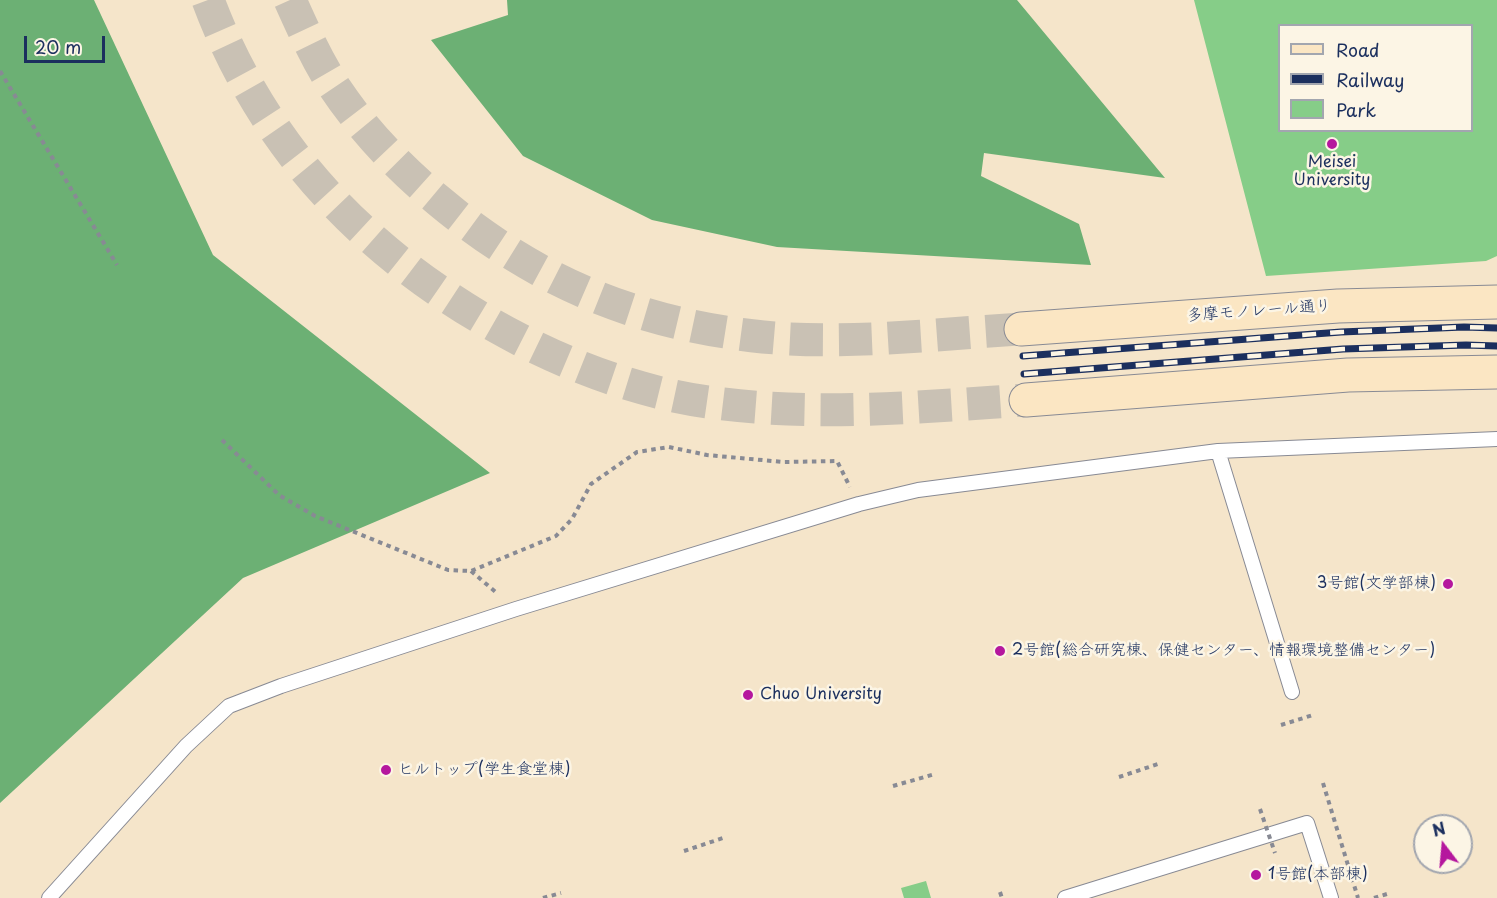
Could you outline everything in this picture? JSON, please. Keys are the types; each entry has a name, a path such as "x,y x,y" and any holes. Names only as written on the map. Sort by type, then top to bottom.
{"main road":[{"name":"多摩モノレール通り","path":"1021,328 1338,306 1497,302"},
{"path":"1026,400 1348,375 1497,372"}],"lane":[{"path":"49,898 186,746 229,706 281,686 516,609 859,504 918,490 1218,451 1497,439"},
{"path":"1218,451 1292,692"},
{"path":"1065,898 1322,819"},
{"path":"1308,823 1331,898"}],"path":[{"path":"0,71 117,265"},
{"path":"222,440 279,495 315,516 448,570 471,571 556,536 572,519 591,484 637,452 669,447 707,455 783,462 837,461 859,504"},
{"path":"471,571 516,609"},
{"path":"1281,725 1313,715"},
{"path":"1119,777 1161,763"},
{"path":"893,786 935,774"},
{"path":"1323,783 1358,898"},
{"path":"1260,809 1275,853"},
{"path":"684,851 726,837"},
{"path":"1000,891 1002,898"},
{"path":"543,898 561,893"},
{"path":"1374,898 1387,894"}],"green space":[{"path":"0,0 94,0 213,255 490,473 243,578 0,803"},
{"path":"507,0 1017,0 1165,178 984,153 981,176 1079,224 1091,265 777,247 652,220 523,156 431,40 508,15"},
{"name":"Meisei University","path":"1194,0 1497,0 1497,256 1486,261 1266,276"},
{"path":"926,881 931,898 904,898 901,888"}],"tunnel":[{"path":"208,0 232,55 260,107 313,179 370,237 412,272 505,332 555,356 606,376 657,392 708,402 748,407 827,410 1026,400"},
{"path":"290,0 315,54 333,85 368,132 409,175 476,230 513,255 590,294 631,310 673,322 763,337 828,340 1021,329"}],"railway":[{"path":"1023,356 1341,332 1464,327 1497,328"},
{"path":"1024,374 1343,349 1497,346"}],"place":[{"name":"Meisei University","path":"1332,144"},
{"name":"3号館(文学部棟)","path":"1448,584"},
{"name":"2号館(総合研究棟、保健センター、情報環境整備センター)","path":"1000,651"},
{"name":"Chuo University","path":"748,695"},
{"name":"ヒルトップ(学生食堂棟)","path":"386,770"},
{"name":"1号館(本部棟)","path":"1256,875"}]}
